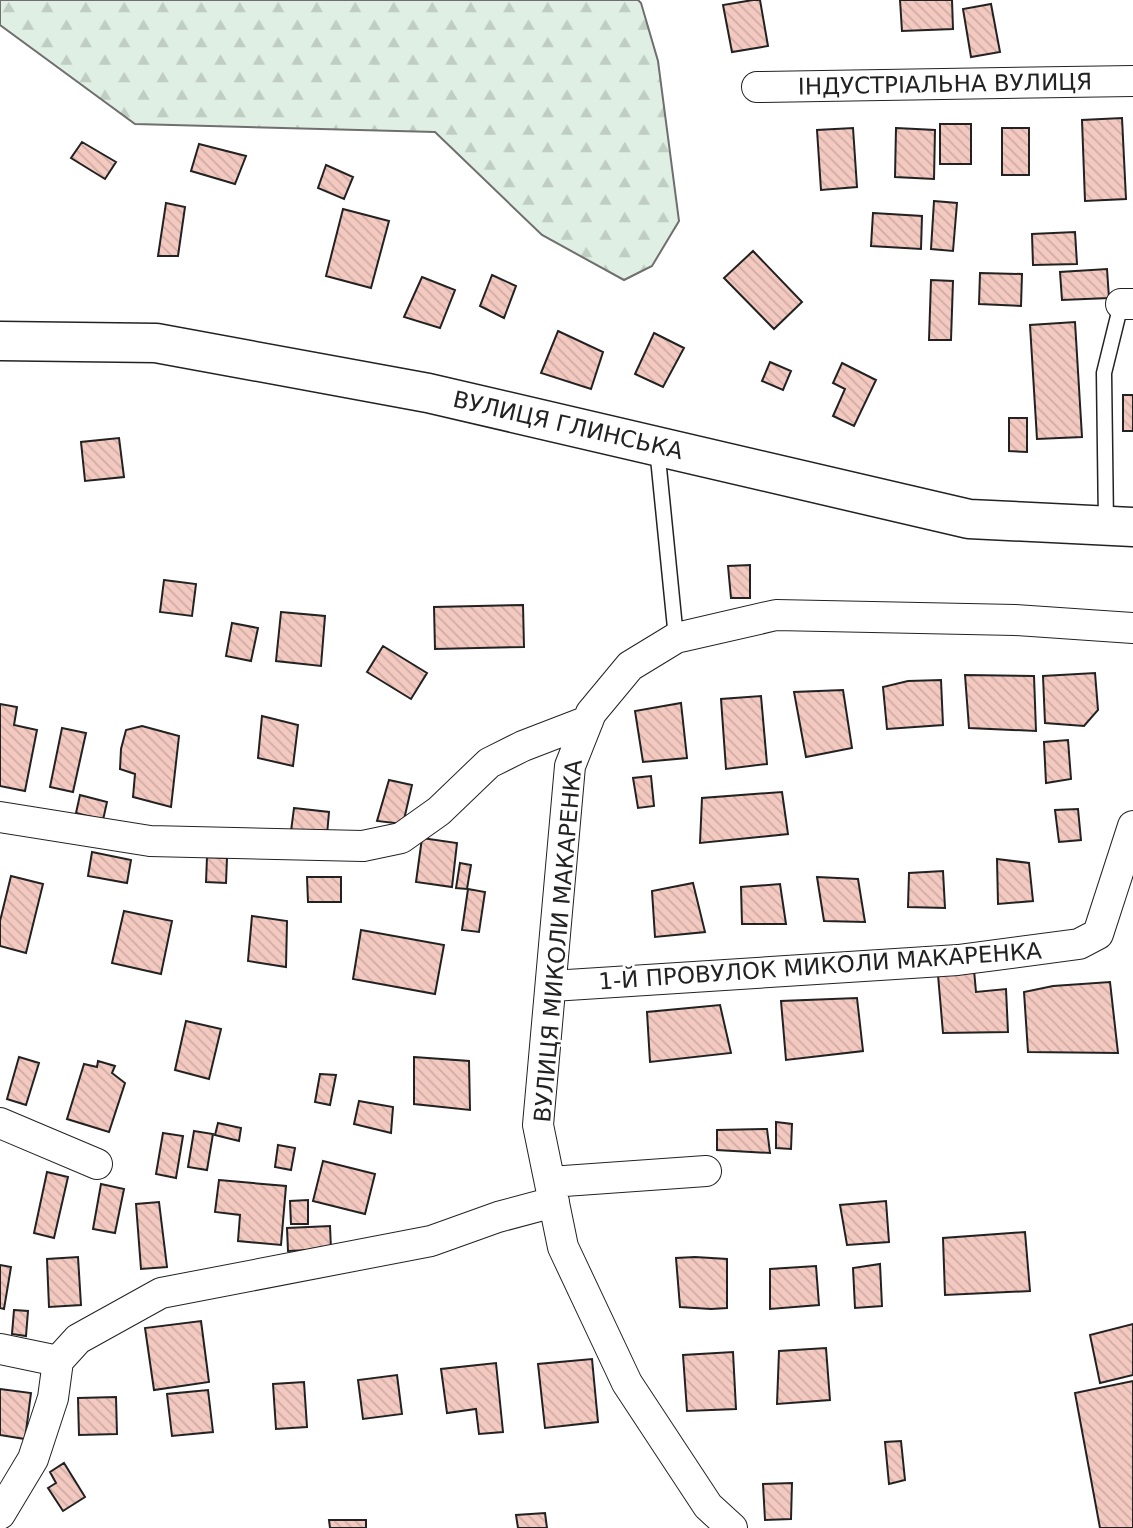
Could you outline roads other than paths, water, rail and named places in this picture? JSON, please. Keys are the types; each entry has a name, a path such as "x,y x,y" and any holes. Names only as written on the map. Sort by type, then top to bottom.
{"main road":[{"name":"ВУЛИЦЯ ГЛИНСЬКА","path":"0,341 156,343 428,393 969,519 1120,526"}],"street":[{"name":"ІНДУСТРІАЛЬНА ВУЛИЦЯ","path":"757,87 1133,80"},
{"name":"ВУЛИЦЯ МИКОЛИ МАКАРЕНКА","path":"730,1527 708,1506 627,1383 563,1247 538,1125 570,766 591,713 631,666 676,638 776,615 1015,620 1133,628"},
{"path":"0,817 150,841 363,846 401,838 439,811 489,763 523,746 588,721"},
{"name":"1-Й ПРОВУЛОК МИКОЛИ МАКАРЕНКА","path":"552,986 958,960 1079,944 1098,934 1133,826"},
{"path":"0,1123 97,1164"},
{"path":"0,1514 33,1459 53,1398 58,1361 78,1339 161,1293 430,1241 498,1217 552,1192 706,1171"},
{"path":"0,1349 58,1361"}],"lane":[{"path":"1120,526 1104,373 1127,304"},
{"path":"657,446 676,638"}]}
